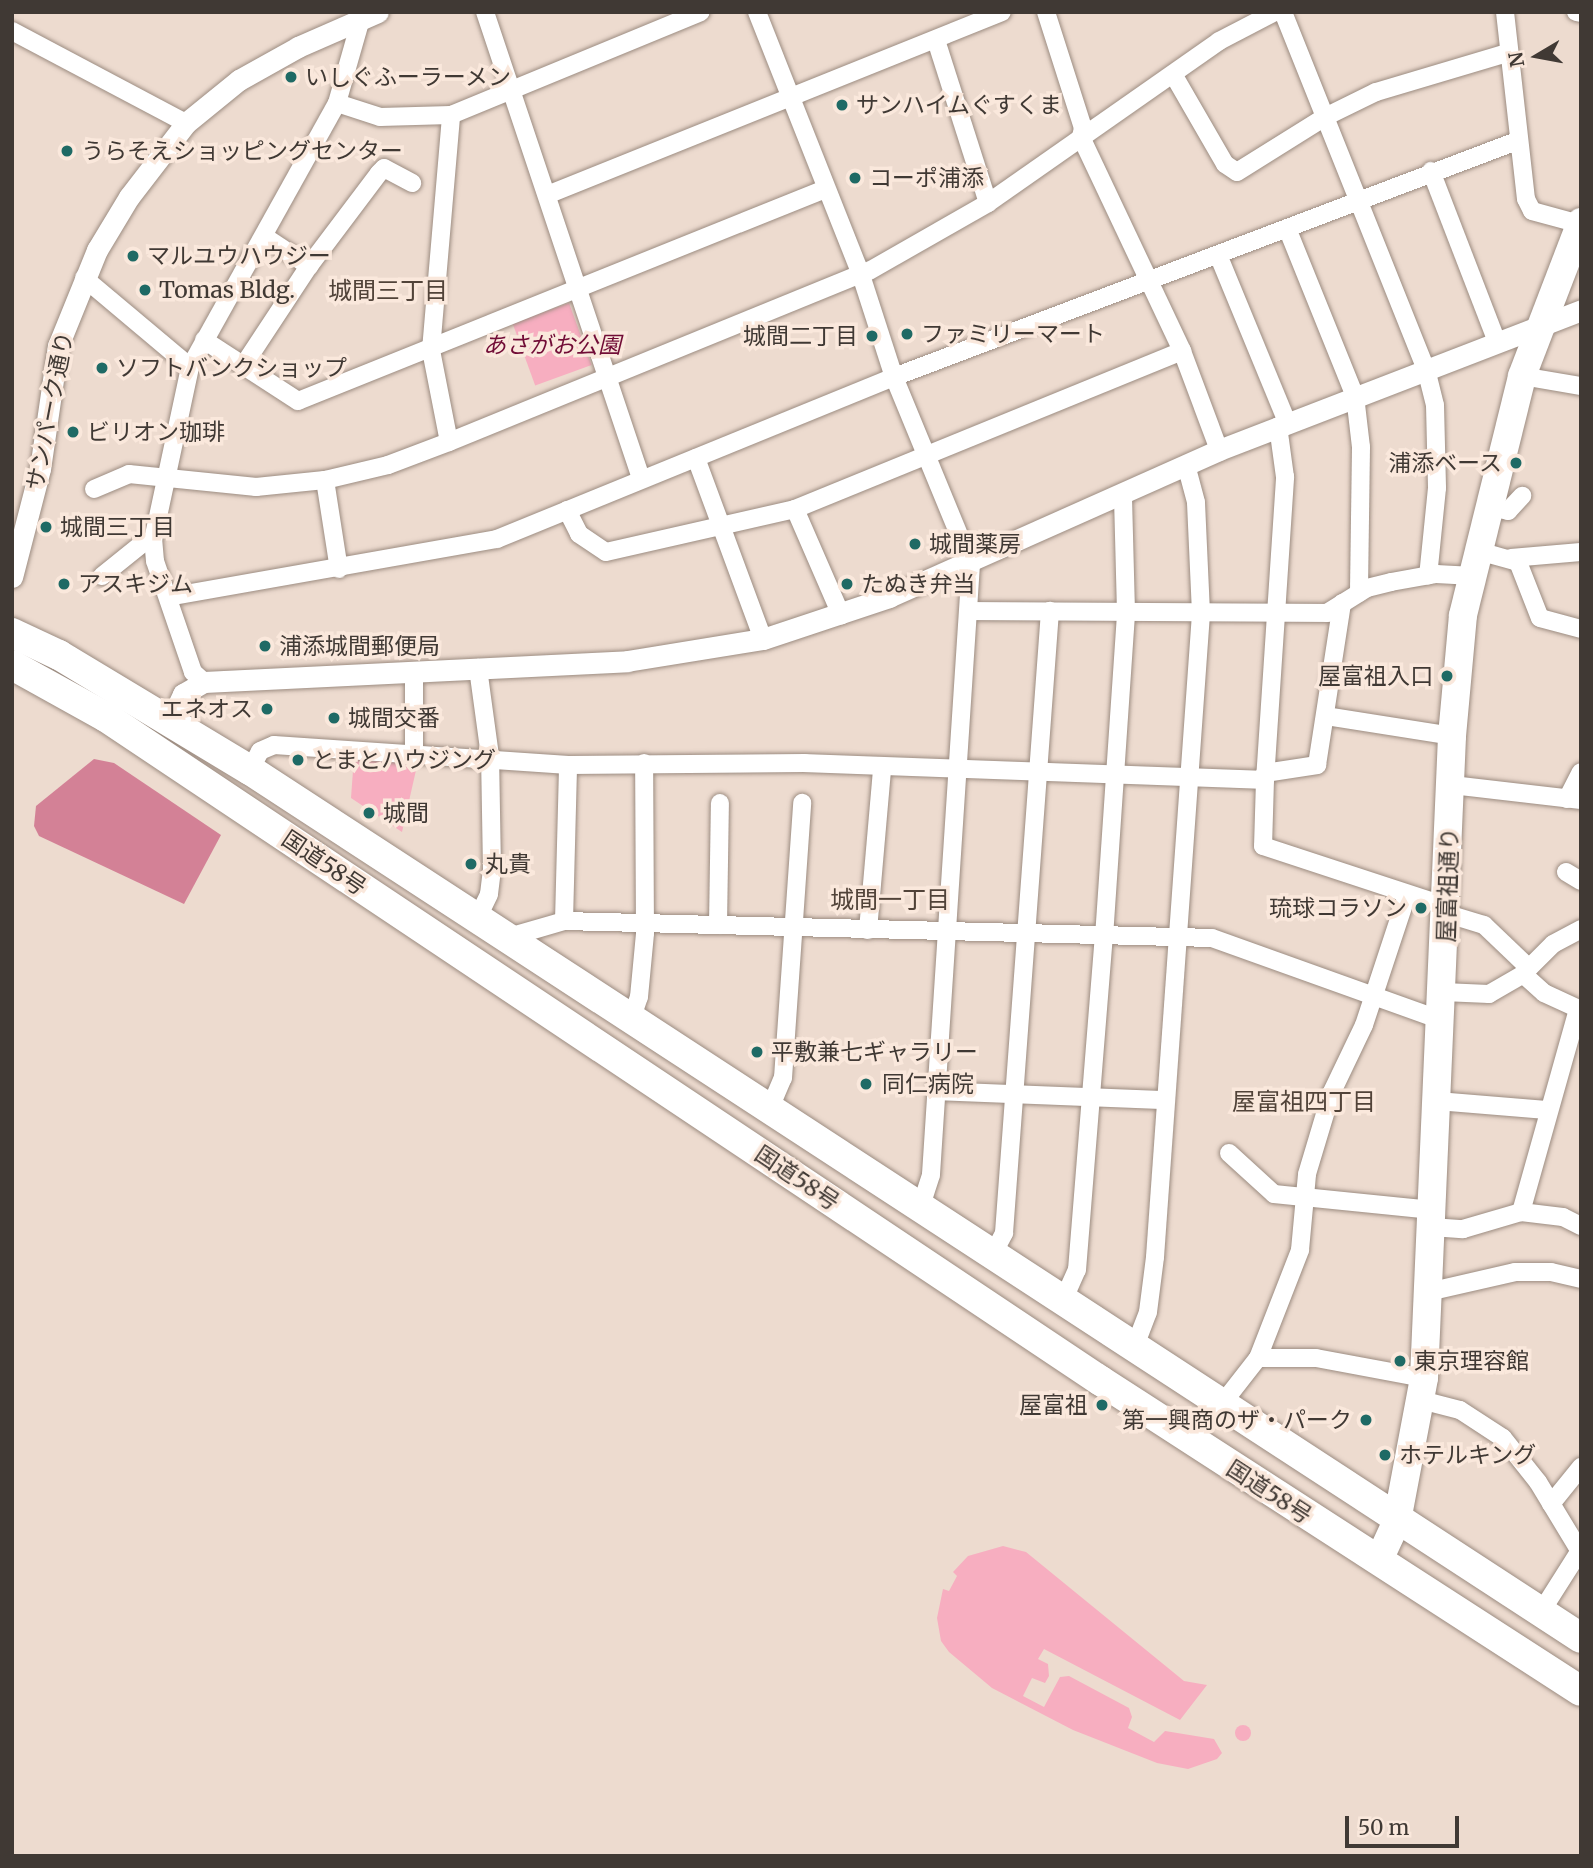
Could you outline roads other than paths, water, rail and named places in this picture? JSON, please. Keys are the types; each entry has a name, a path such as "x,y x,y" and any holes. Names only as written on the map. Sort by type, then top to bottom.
{"highway":[{"name":"国道58号","path":"12,633 59,655 250,770 921,1205 1397,1521 1579,1633"},
{"name":"国道58号","path":"12,665 117,724 1101,1381 1581,1691"}],"main road":[{"name":"屋富祖通り","path":"1379,1560 1397,1521 1423,1389 1448,911 1452,736 1472,563 1537,326 1580,223"}],"street":[{"path":"485,12 605,379 641,479"},
{"path":"337,103 380,117 451,115 701,12"},
{"path":"757,12 792,94 825,189 861,275 894,377 971,564 971,611 930,1185 921,1205"},
{"path":"547,195 792,94 1002,12"},
{"path":"1046,12 1083,128 1081,138 1182,351 1219,450"},
{"path":"1283,12 1426,369 1435,405 1437,488 1427,576"},
{"path":"1505,12 1521,181 1532,211 1580,223"},
{"path":"94,489 129,474 256,487 325,480 388,465 861,275 988,203 1263,14"},
{"path":"204,682 193,673 155,561 153,540 190,367 265,237 337,103 368,15"},
{"name":"サンパーク通り","path":"12,577 40,469 58,346 84,278 129,197 186,122 239,80 298,47 368,15"},
{"path":"12,31 186,122"},
{"path":"936,40 988,203"},
{"path":"1172,74 1225,164 1237,172 1325,117 1376,92 1507,53"},
{"path":"449,442 430,350 451,115"},
{"path":"168,597 339,569 497,539 894,377 1219,257 1431,171 1517,141"},
{"path":"245,363 309,266 384,168 412,183"},
{"path":"1431,171 1497,342"},
{"path":"204,340 245,363 298,401 825,189"},
{"path":"1286,228 1355,396 1361,447 1359,593"},
{"path":"265,237 309,266"},
{"path":"1219,257 1283,424 1285,477 1265,777 1263,846 1407,895 1484,925 1544,993 1579,1010 1547,1110 1521,1212"},
{"path":"84,278 190,367"},
{"path":"170,722 183,694 204,682 627,661 763,639 841,615 971,564 1219,450 1581,310"},
{"path":"567,510 579,534 606,552 795,509 1182,351"},
{"path":"1522,376 1581,387"},
{"path":"696,458 763,639"},
{"path":"1135,1346 1152,1284 1201,613 1196,502 1186,465"},
{"path":"325,480 339,569"},
{"path":"1063,1301 1077,1270 1104,937 1126,612 1123,494"},
{"path":"1487,506 1508,511 1522,496"},
{"path":"795,509 841,615"},
{"path":"102,576 143,543 153,540"},
{"path":"971,611 1326,613 1359,593 1472,563 1581,552"},
{"path":"1511,558 1522,569 1540,618 1581,629"},
{"path":"250,770 260,751 274,745 490,756 568,765 805,763 882,769 1188,779 1265,777 1317,765 1342,603"},
{"path":"993,1254 1004,1233 1051,611"},
{"path":"478,668 490,756 492,869 489,894 478,917"},
{"path":"414,672 414,751"},
{"path":"1326,716 1452,736"},
{"path":"632,1017 639,997 643,925 644,763"},
{"path":"564,921 568,765"},
{"path":"869,930 882,769"},
{"path":"1452,785 1574,800 1581,772"},
{"path":"718,925 720,803"},
{"path":"770,1108 783,1078 802,803"},
{"path":"1222,1404 1258,1358 1300,1250 1307,1174 1331,1094 1364,1025 1407,895"},
{"path":"509,937 564,921 949,931 1028,936 1212,938 1374,992 1441,1020"},
{"path":"1443,992 1489,994 1526,971 1553,944 1581,929"},
{"path":"937,1091 1165,1100"},
{"path":"1437,1101 1547,1110"},
{"path":"1229,1153 1274,1194 1431,1219 1464,1229 1521,1212 1563,1217 1581,1226"},
{"path":"1428,1292 1515,1272 1551,1272 1581,1279"},
{"path":"1258,1358 1316,1358 1423,1389 1503,1438 1551,1504 1580,1551 1542,1612"},
{"path":"1551,1504 1581,1467"}],"place":[{"name":"いしぐふーラーメン","path":"291,77"},
{"name":"サンハイムぐすくま","path":"842,105"},
{"name":"うらそえショッピングセンター","path":"67,151"},
{"name":"コーポ浦添","path":"855,178"},
{"name":"マルユウハウジー","path":"133,256"},
{"name":"Tomas Bldg.","path":"145,290"},
{"name":"ファミリーマート","path":"907,334"},
{"name":"城間二丁目","path":"872,336"},
{"name":"ソフトバンクショップ","path":"102,368"},
{"name":"ビリオン珈琲","path":"73,432"},
{"name":"浦添ベース","path":"1516,463"},
{"name":"城間三丁目","path":"46,527"},
{"name":"城間薬房","path":"915,544"},
{"name":"アスキジム","path":"64,584"},
{"name":"たぬき弁当","path":"847,584"},
{"name":"浦添城間郵便局","path":"265,646"},
{"name":"屋富祖入口","path":"1447,676"},
{"name":"エネオス","path":"267,709"},
{"name":"城間交番","path":"334,718"},
{"name":"とまとハウジング","path":"298,760"},
{"name":"城間","path":"369,813"},
{"name":"丸貴","path":"471,864"},
{"name":"琉球コラソン","path":"1421,908"},
{"name":"平敷兼七ギャラリー","path":"757,1052"},
{"name":"同仁病院","path":"866,1084"},
{"name":"東京理容館","path":"1400,1361"},
{"name":"屋富祖","path":"1102,1405"},
{"name":"第一興商のザ・パーク","path":"1366,1420"},
{"name":"ホテルキング","path":"1385,1455"}],"district":[{"name":"城間三丁目","path":"388,291"},
{"name":"城間一丁目","path":"890,900"},
{"name":"屋富祖四丁目","path":"1304,1102"}],"park label":[{"name":"あさがお公園","path":"552,345"}]}
